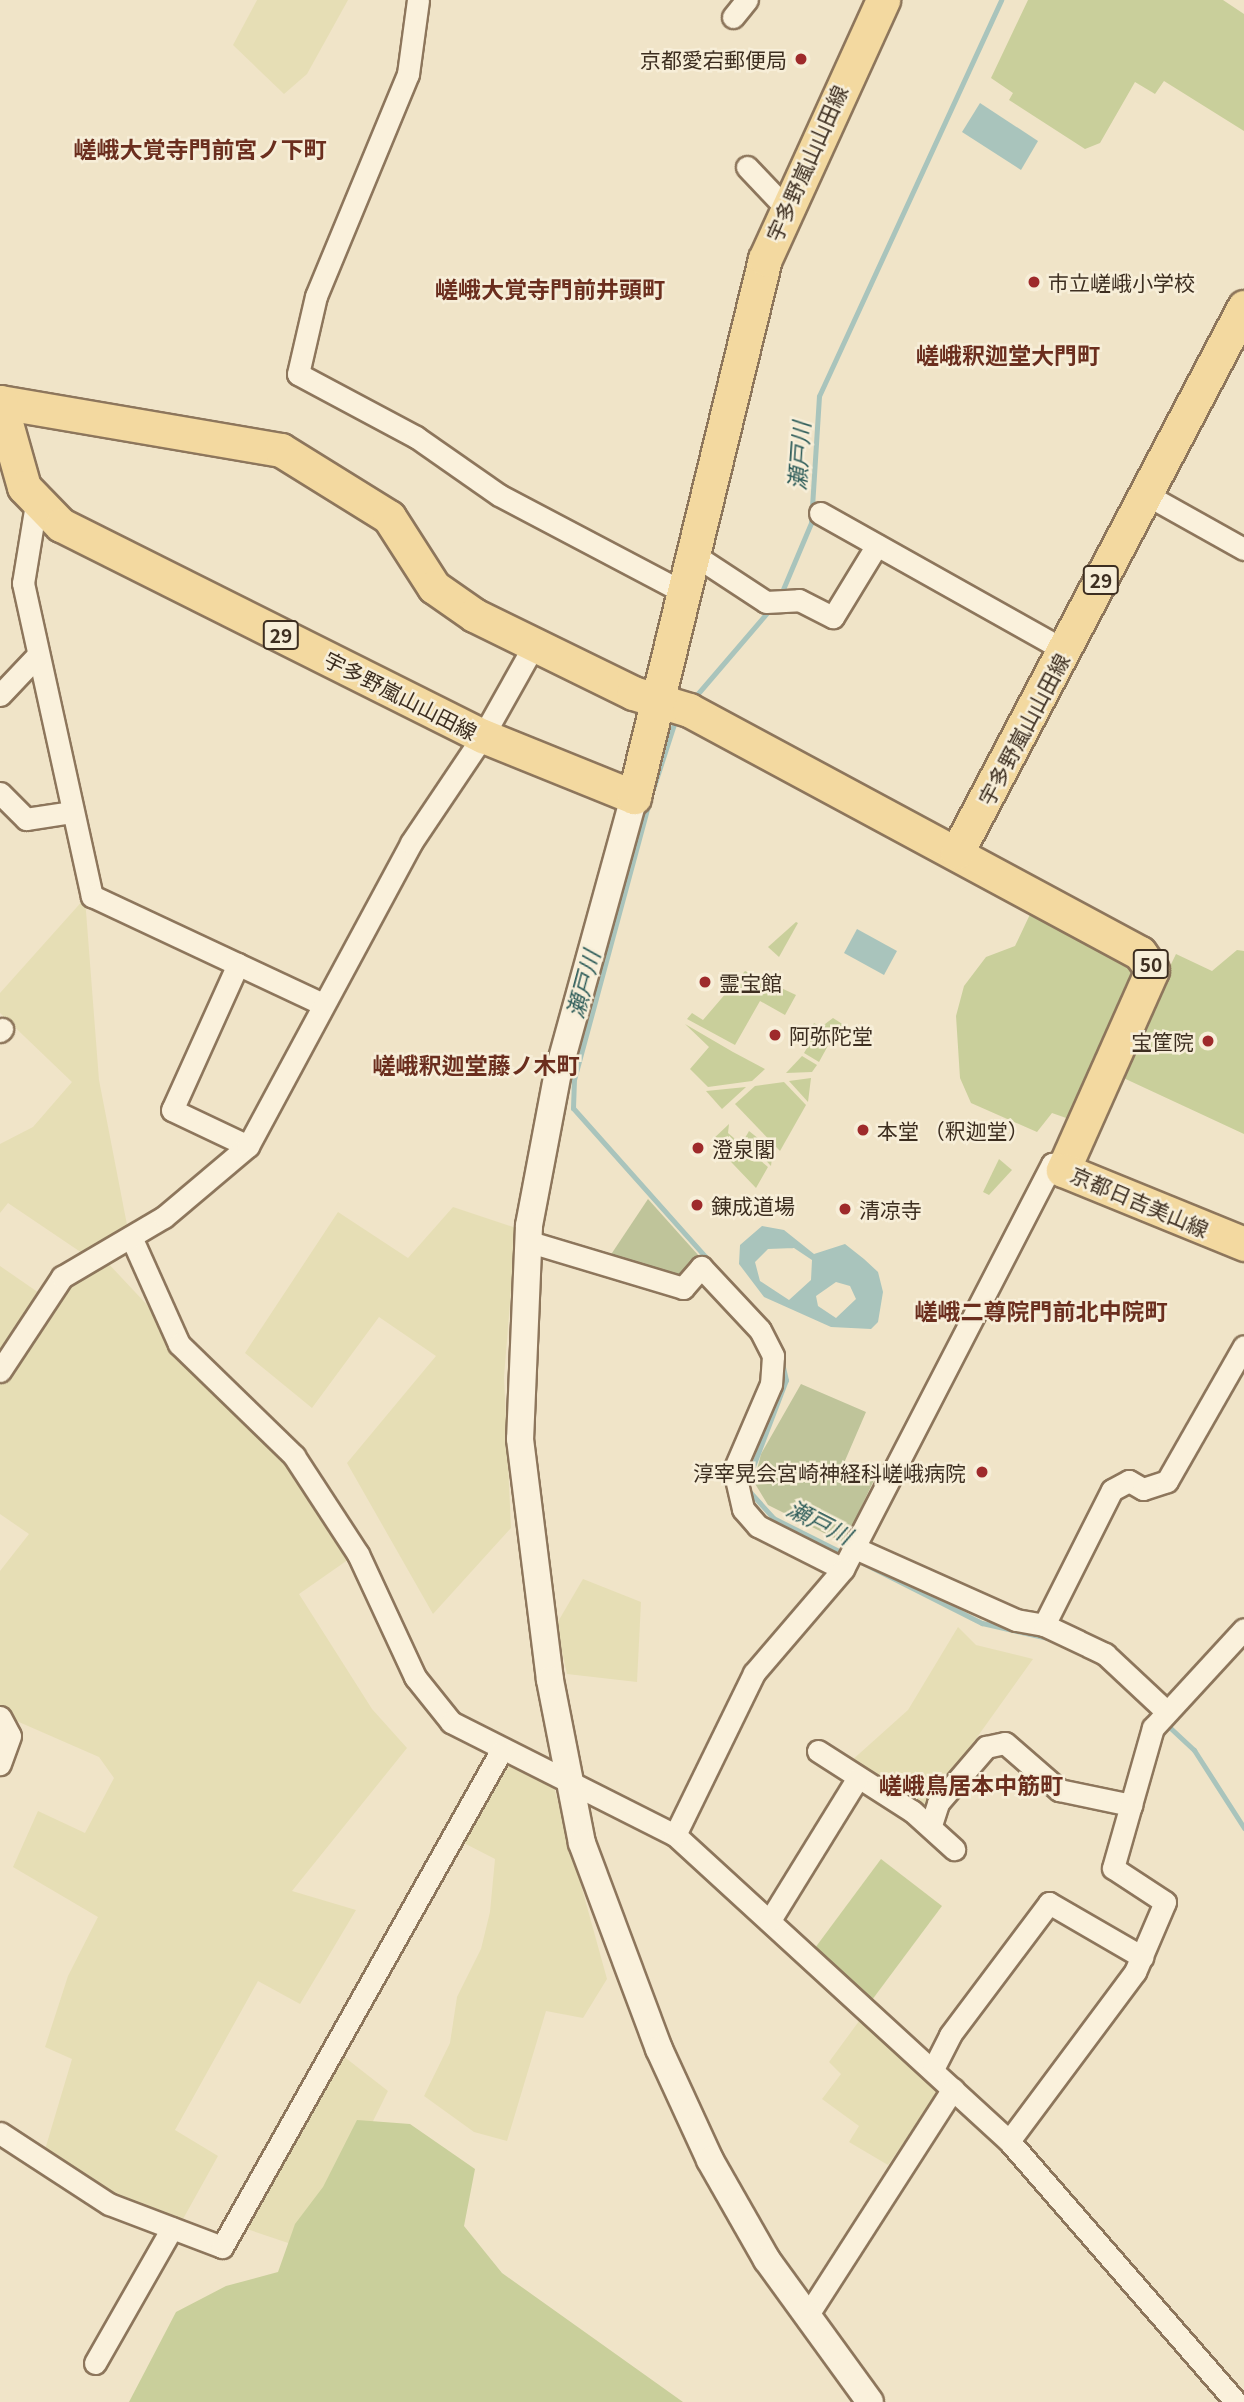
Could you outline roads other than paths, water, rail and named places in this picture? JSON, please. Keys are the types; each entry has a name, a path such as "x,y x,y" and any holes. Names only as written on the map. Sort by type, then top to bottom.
{"main road":[{"name":"宇多野嵐山山田線","path":"883,0 784,206 742,342 683,592 674,705 634,797 483,736 74,532 36,503 17,469 0,402 281,450 389,517 434,587 533,646 674,705 957,852 1149,496 1244,307"},
{"name":"京都日吉美山線","path":"957,852 1151,964 1063,1170 1244,1244"}],"street":[{"path":"418,0 408,74 316,296 298,374 352,399 499,495 683,592"},
{"path":"733,17 747,0"},
{"path":"747,167 784,206"},
{"path":"1149,496 1244,549"},
{"path":"36,503 23,583 35,658 92,896 323,1004"},
{"path":"820,513 1064,650"},
{"path":"693,554 775,602 799,600 833,617 877,545"},
{"path":"0,1371 62,1277 132,1238 248,1146 411,843 483,736 533,646"},
{"path":"0,695 35,658"},
{"path":"0,793 26,819 72,812"},
{"path":"634,797 558,1072 530,1242 520,1439 568,1781 606,1915 659,2049 710,2160 807,2316 870,2402"},
{"path":"238,964 172,1110 248,1146"},
{"path":"675,1835 754,1673 849,1558 1052,1164 1063,1170"},
{"path":"132,1238 179,1344 294,1456 352,1544 422,1685 451,1721 501,1751 568,1781 675,1835 1009,2141 1236,2402"},
{"path":"530,1242 683,1288 701,1267 760,1330 773,1356 771,1384 734,1470 743,1509 758,1526 1016,1620 1044,1625 1105,1654 1161,1718"},
{"path":"1044,1625 1112,1490 1129,1481 1143,1489 1167,1481 1244,1346"},
{"path":"1009,2141 1142,1957 1165,1902 1113,1868 1131,1805 1161,1718 1244,1629"},
{"path":"0,1717 10,1735 0,1764"},
{"path":"932,1825 938,1803 986,1747 1005,1743 1059,1790 1131,1805"},
{"path":"0,2133 109,2204 222,2247 501,1751"},
{"path":"818,1751 857,1779 932,1825 954,1849"},
{"path":"770,1920 857,1779"},
{"path":"933,2069 950,2035 1049,1903 1142,1957"},
{"path":"807,2316 953,2089"},
{"path":"95,2363 172,2228"}],"water":[{"path":"980,103 1038,141 1021,170 962,132"},
{"path":"857,929 897,951 884,975 844,953"},
{"path":"762,1226 784,1230 814,1254 845,1244 878,1272 883,1292 878,1322 871,1329 831,1327 764,1297 739,1264 740,1245","holes":["794,1248 812,1260 811,1280 789,1300 760,1281 755,1262 768,1249","836,1282 850,1286 856,1299 836,1318 818,1306 816,1296"]}],"waterway":[{"name":"瀬戸川","path":"781,594 811,523 819,396 1001,0"},
{"name":"瀬戸川","path":"694,698 772,607"},
{"name":"瀬戸川","path":"653,789 676,718"},
{"name":"瀬戸川","path":"650,798 574,1079 573,1108 712,1264"},
{"name":"瀬戸川","path":"747,1482 786,1380 777,1341"},
{"name":"瀬戸川","path":"749,1491 773,1518 847,1555"},
{"name":"瀬戸川","path":"859,1561 982,1623 1052,1639"},
{"name":"瀬戸川","path":"1165,1723 1194,1750 1244,1828"}],"place":[{"name":"京都愛宕郵便局","path":"801,59"},
{"name":"市立嵯峨小学校","path":"1034,282"},
{"name":"霊宝館","path":"705,982"},
{"name":"阿弥陀堂","path":"775,1035"},
{"name":"宝筐院","path":"1208,1041"},
{"name":"本堂 （釈迦堂）","path":"863,1130"},
{"name":"澄泉閣","path":"698,1148"},
{"name":"錬成道場","path":"697,1205"},
{"name":"清凉寺","path":"845,1209"},
{"name":"淳宰晃会宮崎神経科嵯峨病院","path":"982,1472"}],"district":[{"name":"嵯峨大覚寺門前宮ノ下町","path":"200,148"},
{"name":"嵯峨大覚寺門前井頭町","path":"550,288"},
{"name":"嵯峨釈迦堂大門町","path":"1008,354"},
{"name":"嵯峨釈迦堂藤ノ木町","path":"476,1064"},
{"name":"嵯峨二尊院門前北中院町","path":"1041,1310"},
{"name":"嵯峨鳥居本中筋町","path":"971,1784"}]}
